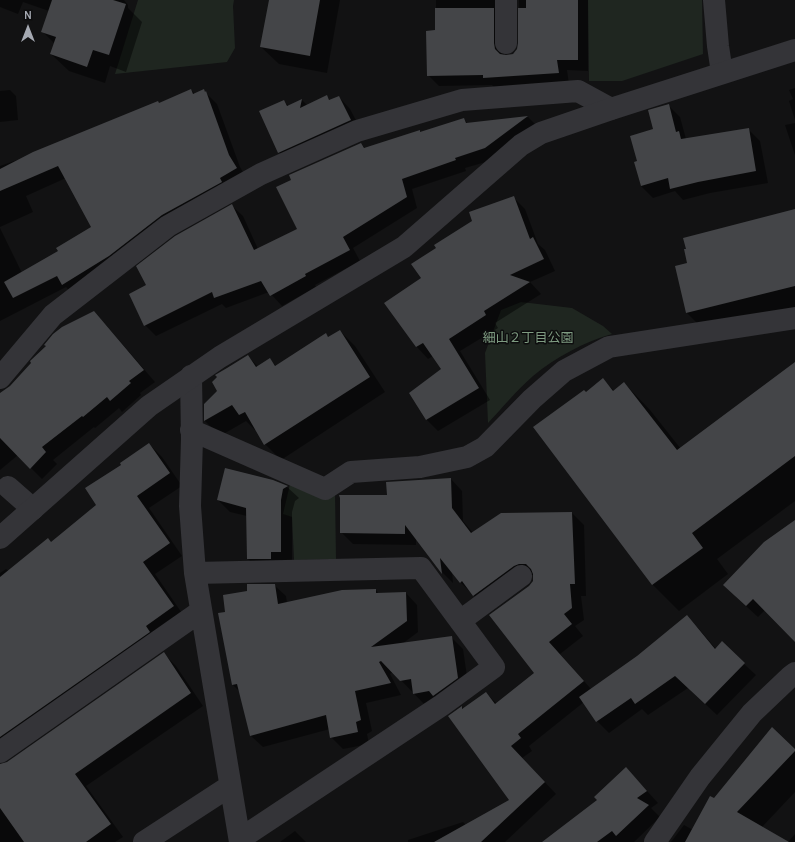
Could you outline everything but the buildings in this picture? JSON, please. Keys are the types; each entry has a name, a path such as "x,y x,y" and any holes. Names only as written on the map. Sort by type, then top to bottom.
{"street":[{"path":"506,0 506,43"},
{"path":"714,0 722,73"},
{"path":"0,538 149,406 191,376 227,353 404,247 521,145 541,133 795,50"},
{"path":"0,378 53,315 168,226 261,174 357,130 462,100 578,91 611,109"},
{"path":"191,430 325,489 351,472 420,467 467,457 484,447 532,399 564,371 609,347 795,318"},
{"path":"191,376 190,506 195,573 240,841 442,705 494,667 420,568 195,573"},
{"path":"8,487 33,509"},
{"path":"460,621 521,576"},
{"path":"0,752 201,611"},
{"path":"655,842 700,777 748,719 795,673"},
{"path":"144,842 230,786"}],"green space":[{"path":"138,0 234,0 235,48 227,62 115,74"},
{"path":"588,0 702,0 703,54 622,81 589,81"},
{"name":"細山２丁目公園","path":"521,302 572,308 603,326 612,334 581,346 561,356 542,369 521,387 488,423 485,353 501,310"},
{"path":"290,484 335,493 336,559 294,560 292,517 283,514"}]}
